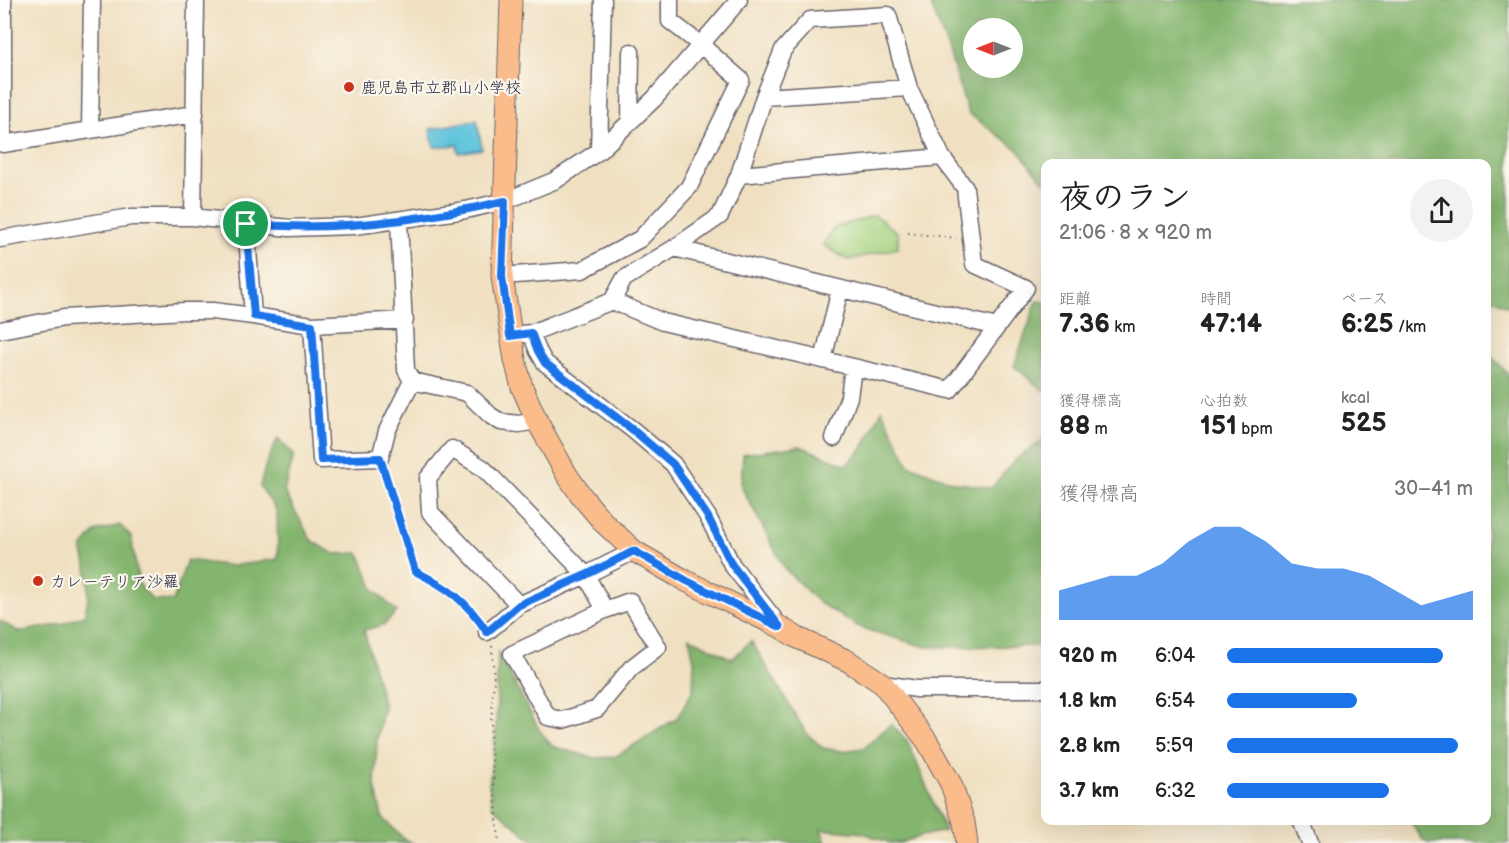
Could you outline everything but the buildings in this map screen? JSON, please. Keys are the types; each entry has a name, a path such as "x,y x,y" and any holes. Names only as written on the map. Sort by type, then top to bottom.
{"main road":[{"path":"511,0 502,276 510,336 522,387 537,421 567,475 583,498 604,523 634,551 687,581 848,661 883,684 927,741 951,784 964,822 967,843"}],"street":[{"path":"3,0 3,144 195,114"},
{"path":"90,130 92,0"},
{"path":"193,217 196,0"},
{"path":"599,151 603,0"},
{"path":"502,276 582,270 640,238 688,187 741,80 670,21 670,0"},
{"path":"0,239 132,217 193,217 289,228 317,228 399,220 466,210 505,201 556,180 599,151 654,99 739,0"},
{"path":"510,336 531,333 612,301 624,279 720,216 739,175 764,97 783,50 810,20 888,15 909,88 942,157 964,188 974,264 1026,288 950,390 663,322 612,301"},
{"path":"630,122 631,52"},
{"path":"764,97 909,88"},
{"path":"739,175 942,157"},
{"path":"399,220 406,370 412,381 467,393 491,416 501,422 519,424 537,421"},
{"path":"246,224 254,316"},
{"path":"674,248 997,327"},
{"path":"823,360 840,289"},
{"path":"0,330 64,318 185,311 213,311 312,325 405,320"},
{"path":"312,325 321,460 380,458 387,431 412,381"},
{"path":"531,333 545,363 633,430 673,464 708,517 732,565 780,627"},
{"path":"834,438 849,397 853,367"},
{"path":"519,605 430,512 428,478 452,449 483,468 586,575 605,610"},
{"path":"487,632 519,605 634,551"},
{"path":"630,601 658,647 631,668 597,709 563,720 548,717 512,654 605,610 630,601"},
{"path":"883,684 917,689 1041,689"},
{"path":"1303,825 1310,843"}],"path":[{"path":"908,233 971,239"},
{"path":"380,458 415,571 444,586 473,610 492,639 494,680 490,739 499,841"}],"green space":[{"path":"929,0 1509,0 1509,307 1491,298 1491,159 1041,159 1041,178 1016,148 968,113 949,52"},
{"path":"875,215 898,233 898,248 848,260 823,245 834,228"},
{"path":"1037,301 1041,302 1041,389 1014,366"},
{"path":"1491,356 1509,375 1509,843 1428,843 1423,840 1413,825 1491,825"},
{"path":"882,410 909,465 953,482 991,488 1016,459 1041,442 1041,646 926,647 861,628 819,603 785,569 741,486 743,454 800,446 846,465 863,448"},
{"path":"278,438 294,456 284,491 311,540 334,554 359,553 374,590 397,612 383,625 364,630 384,707 377,739 375,786 382,817 404,839 413,843 0,843 0,621 19,632 62,624 84,615 88,598 88,582 82,548 95,532 120,525 131,537 139,584 152,600 173,601 187,560 232,566 278,559 277,511 260,486 266,464"},
{"path":"689,637 732,659 751,641 806,733 823,748 842,751 864,748 891,724 908,742 945,831 900,843 890,843 864,833 821,829 826,843 536,843 492,806 489,784 496,733 498,652 540,731 552,746 593,758 615,757 677,718 693,690 694,661"}],"water":[{"path":"477,120 482,149 459,153 457,145 434,147 430,129"}],"place":[{"name":"鹿児島市立郡山小学校","path":"349,87"},
{"name":"カレーテリア沙羅","path":"38,581"}],"route":[{"path":"505,201 502,276 510,336 531,333 545,363 633,430 673,464 708,517 732,565 780,627 660,567 634,551 519,605 487,632 473,610 444,586 415,571 380,458 321,460 312,325 254,316 246,224 289,228 355,226 466,210 505,201"}]}
